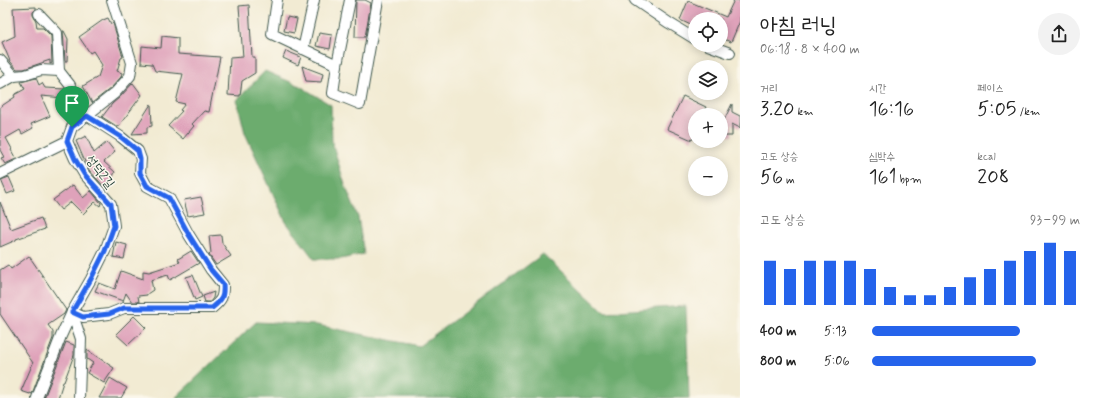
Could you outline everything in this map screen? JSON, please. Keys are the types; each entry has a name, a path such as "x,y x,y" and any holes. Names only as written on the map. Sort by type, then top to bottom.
{"street":[{"path":"4,172 67,141 72,127 115,93 130,76 132,63 112,0"},
{"path":"277,0 272,34 337,65"},
{"path":"303,49 314,0"},
{"path":"350,0 333,93 360,104 378,0"},
{"path":"635,0 688,35"},
{"path":"39,14 57,33 59,71 70,85 77,103 87,116 121,137 138,151 140,159 140,173 147,186 169,198 189,235 211,270 223,284 224,294 220,302 212,308 124,308 109,314 83,317 72,312"},
{"path":"0,60 14,76"},
{"path":"0,84 14,76 25,75 41,70 59,71"},
{"name":"성덕2길","path":"36,398 61,336 72,312 95,272 105,251 114,226 111,204 84,174 67,141"},
{"path":"72,312 81,339 79,398"}],"green space":[{"path":"265,71 300,86 331,105 332,142 345,185 358,217 364,254 341,259 314,259 286,222 245,133 237,100"},
{"path":"543,254 604,312 686,306 689,398 176,397 256,322 317,325 419,346"}],"building":[{"path":"356,0 365,0 371,3 365,37 355,37"},
{"path":"734,0 740,0 740,21 731,42 728,41 728,13"},
{"path":"688,1 714,12 688,12 688,24 680,20"},
{"path":"249,5 252,57 255,57 255,73 242,81 240,96 228,95 230,58 243,57 239,6"},
{"path":"36,7 33,15 37,28 43,28 51,36 52,63 50,64 50,60 24,69 17,69 10,61 2,42 15,36 13,8"},
{"path":"287,17 297,19 294,33 284,31"},
{"path":"108,18 111,24 113,23 123,57 121,58 117,71 122,73 121,77 111,88 92,103 83,86 98,77 102,65 93,51 90,53 79,37"},
{"path":"63,31 68,39 67,61 65,61"},
{"path":"319,33 332,35 330,49 316,46"},
{"path":"162,36 178,38 178,54 220,57 209,112 204,111 192,124 194,126 183,139 168,126 182,111 180,110 185,104 176,102 183,74 155,71 152,64 141,63 142,46 161,48"},
{"path":"286,51 301,57 298,65 283,58"},
{"path":"302,66 323,74 321,82 306,81"},
{"path":"36,78 39,85 42,83 45,88 65,89 64,98 41,96 50,116 31,124 33,128 22,134 20,130 6,138 16,159 5,164 1,158 4,157 0,150 0,107 15,97 14,95 25,89 21,82"},
{"path":"133,83 142,95 118,127 102,117 112,104"},
{"path":"683,96 688,98 688,100 691,100 706,107 688,108 688,138 667,129"},
{"path":"151,104 152,126 147,127 147,133 132,134"},
{"path":"732,104 732,112 740,116 740,128 732,124 732,136 728,136 728,112"},
{"path":"86,136 94,153 107,142 115,152 104,162 115,172 107,190 89,170 76,141"},
{"path":"9,177 15,191 7,194 1,180"},
{"path":"73,185 83,198 91,191 101,203 100,206 95,202 83,214 71,202 61,210 53,200"},
{"path":"201,197 205,213 188,216 184,200"},
{"path":"0,202 11,229 41,218 45,229 16,239 0,247"},
{"path":"221,235 222,243 231,256 216,265 209,255 211,253 209,236"},
{"path":"116,242 127,245 124,259 113,257"},
{"path":"191,251 199,263 170,280 168,275 151,280 153,290 147,295 138,296 139,302 132,302 126,293 123,301 95,291 99,283 115,289 121,271 143,279 143,271 149,272 180,262 178,259"},
{"path":"29,256 66,310 64,314 48,325 53,332 53,338 32,394 21,391 33,363 0,314 0,270 8,265 11,269"},
{"path":"193,275 202,297 195,300 186,277"},
{"path":"214,292 213,298 210,302 205,302 203,296"},
{"path":"134,316 146,328 128,345 116,334"},
{"path":"66,342 74,345 74,355 58,398 44,398"},
{"path":"87,350 114,368 104,383 87,373 93,363 87,359"},
{"path":"110,378 127,388 121,398 99,398"}],"route":[{"path":"87,116 121,137 138,151 140,159 140,173 147,186 169,198 189,235 211,270 223,284 224,294 220,302 212,308 124,308 109,314 83,317 72,312 105,251 114,226 111,204 84,174 67,141 72,127 87,116"}]}
